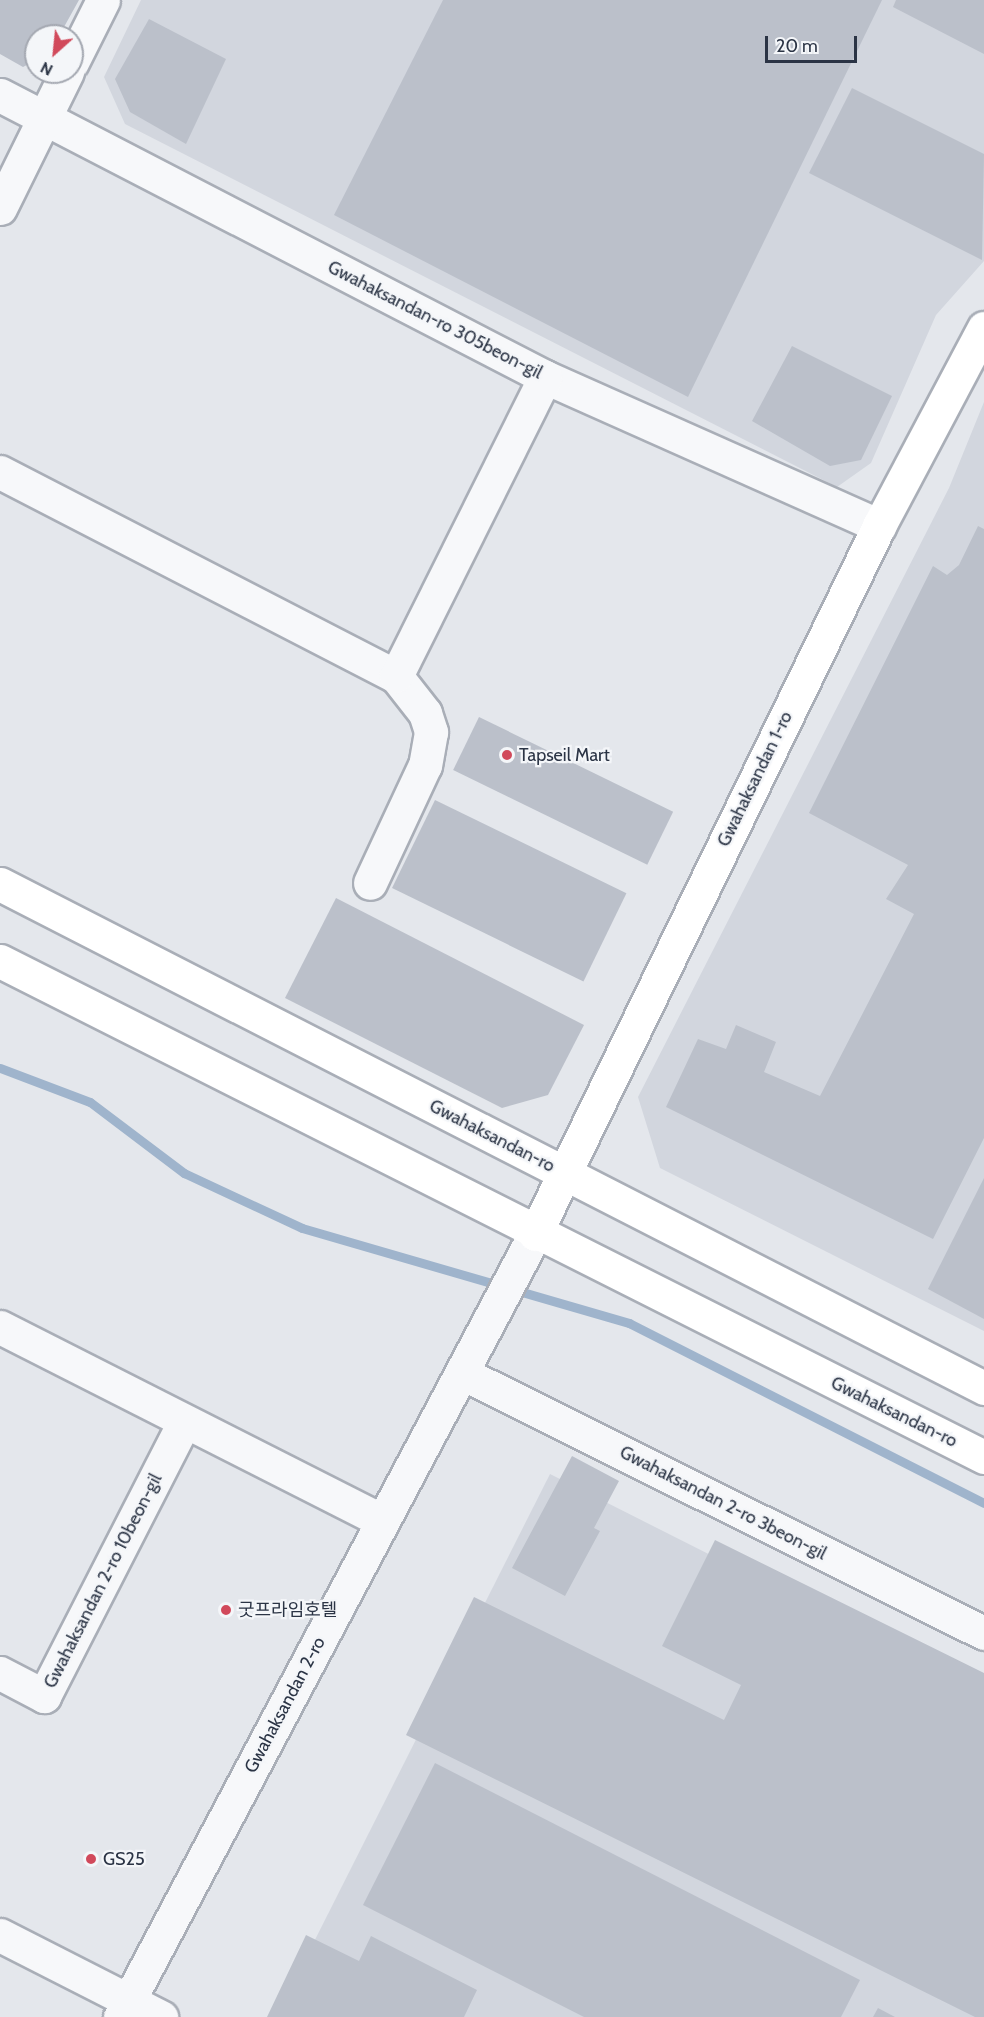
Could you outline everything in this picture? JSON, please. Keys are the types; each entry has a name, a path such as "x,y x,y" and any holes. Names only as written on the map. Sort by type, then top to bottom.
{"main road":[{"name":"Gwahaksandan 1-ro","path":"535,1234 563,1172 879,526 984,328"},
{"name":"Gwahaksandan-ro","path":"0,884 984,1388"},
{"name":"Gwahaksandan-ro","path":"0,961 535,1234 984,1457"}],"street":[{"path":"84,38 103,0"},
{"path":"0,208 61,84"},
{"name":"Gwahaksandan-ro 305beon-gil","path":"0,95 545,377 879,526"},
{"path":"396,676 545,377"},
{"path":"0,472 396,676 425,713 430,732 424,765 370,883"},
{"name":"Gwahaksandan 2-ro","path":"124,2009 535,1234"},
{"path":"0,1327 383,1521"},
{"name":"Gwahaksandan 2-ro 3beon-gil","path":"462,1373 984,1633"},
{"name":"Gwahaksandan 2-ro 10beon-gil","path":"0,1673 44,1696 184,1422"},
{"path":"0,1935 124,2009 161,2017"}],"shaded area":[{"path":"141,0 984,0 984,261 936,315 871,463 837,487 125,124 104,77"},
{"path":"984,402 984,1331 660,1168 638,1097 949,488"},
{"path":"550,1474 984,1693 984,2017 276,2017"}],"building":[{"path":"0,0 79,0 66,24 24,24 24,66 0,54"},
{"path":"443,0 882,0 688,397 334,215"},
{"path":"896,0 984,0 984,54 893,7"},
{"path":"149,19 226,59 186,144 130,112 115,79"},
{"path":"852,88 984,154 982,260 809,173"},
{"path":"792,346 892,396 861,460 830,466 752,421"},
{"path":"978,526 984,529 984,1138 933,1239 666,1107 698,1039 726,1049 736,1025 776,1042 764,1072 820,1096 914,914 886,899 908,865 809,813 933,566 947,575 959,565"},
{"path":"479,717 673,812 647,865 453,770"},
{"path":"435,800 626,893 583,981 392,888"},
{"path":"336,898 584,1025 548,1095 502,1108 285,998"},
{"path":"984,1178 984,1319 928,1289"},
{"path":"572,1456 619,1481 594,1528 600,1531 565,1596 512,1568"},
{"path":"715,1540 984,1673 984,2017 975,2017 406,1735 474,1597 724,1720 741,1685 662,1646"},
{"path":"435,1763 860,1980 841,2017 584,2017 363,1905"},
{"path":"306,1935 359,1961 371,1936 477,1990 464,2017 267,2017"},
{"path":"878,2008 895,2017 873,2017"}],"waterway":[{"path":"0,1068 90,1102 184,1173 302,1228 629,1323 984,1503"}],"place":[{"name":"Tapseil Mart","path":"507,755"},
{"name":"굿프라임호텔","path":"226,1610"},
{"name":"GS25","path":"91,1859"}]}
